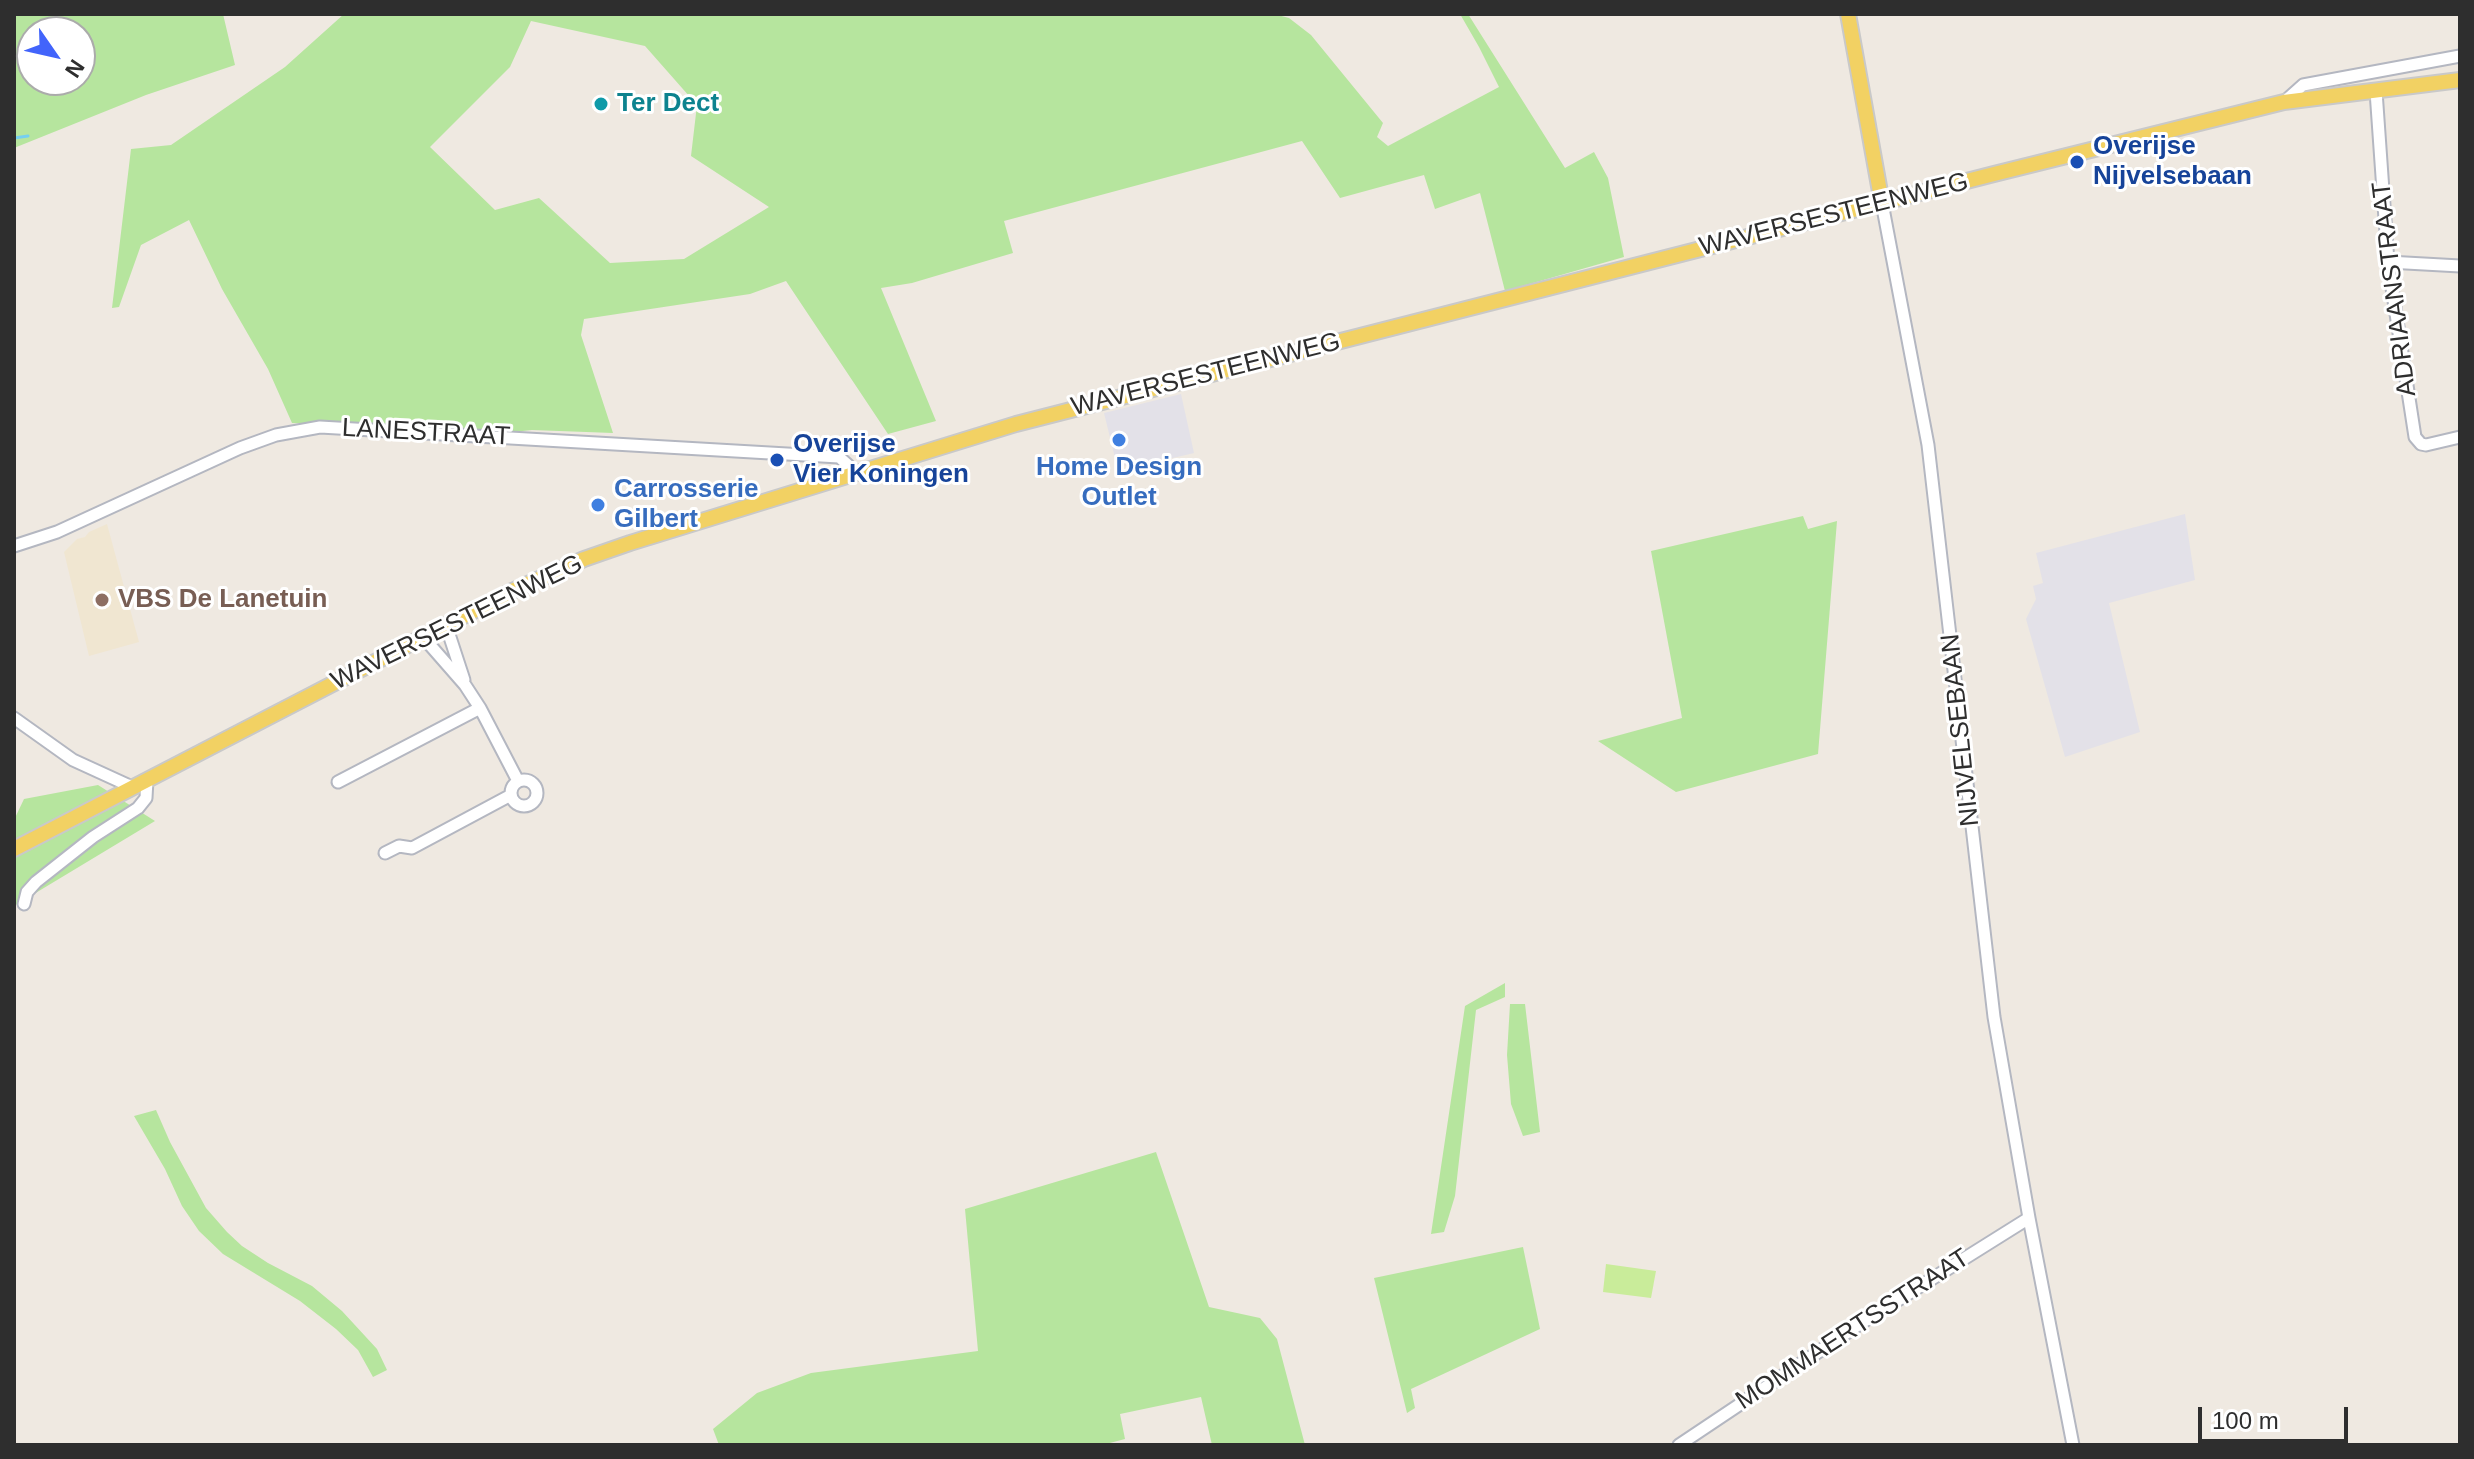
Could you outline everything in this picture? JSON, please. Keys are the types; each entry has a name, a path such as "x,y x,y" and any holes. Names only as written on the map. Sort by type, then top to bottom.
{"main road":[{"name":"NIJVELSEBAAN","path":"1848,14 1882,203"},
{"name":"WAVERSESTEENWEG","path":"14,849 510,592 590,557 851,474 1016,424 2284,102 2460,80"}],"street":[{"path":"2284,102 2303,85 2460,56"},
{"name":"ADRIAANSTRAAT","path":"2376,91 2388,262 2415,437 2426,445 2460,437"},
{"name":"NIJVELSEBAAN","path":"1882,203 1928,445 1994,1017 2073,1445"},
{"path":"2388,262 2460,266"},
{"name":"LANESTRAAT","path":"14,546 57,532 240,448 276,435 320,427 839,457 848,465 851,474"},
{"path":"446,625 465,685"},
{"path":"423,637 465,685 518,781"},
{"path":"338,782 480,708"},
{"path":"14,718 73,760 132,787"},
{"path":"24,904 27,892 36,882 93,837 138,808 146,798 147,780"},
{"path":"527,780 534,784 537,793 535,801 528,806 519,805 511,795 512,787 518,781 527,780"},
{"path":"385,853 399,846 412,848 511,795"},
{"name":"MOMMAERTSSTRAAT","path":"1679,1445 1863,1322 2029,1218"}],"shaded area":[{"path":"1181,394 1194,453 1130,468 1116,462 1104,413"},
{"path":"2185,514 2195,580 2109,603 2140,732 2065,757 2026,619 2036,599 2033,586 2043,583 2036,553"},
{"name":"VBS De Lanetuin","path":"107,524 139,642 89,656 64,552 77,539"}],"green space":[{"path":"14,14 223,14 235,65 146,95 14,148"},
{"path":"344,14 1274,14 1289,18 1311,35 1383,123 1377,137 1388,146 1499,87 1460,14 1468,14 1565,168 1594,152 1608,178 1624,257 1505,291 1480,193 1435,209 1424,175 1340,198 1302,141 1004,221 1013,253 912,283 881,288 936,421 888,434 786,281 750,294 584,319 581,335 613,433 532,430 504,433 292,423 268,369 222,289 189,220 141,245 119,307 112,308 131,149 171,145 285,67","holes":["531,21 645,46 697,105 691,156 769,207 684,259 610,263 539,198 495,210 430,147 510,67"]},
{"path":"1803,516 1808,529 1837,521 1818,754 1676,792 1598,741 1682,718 1651,551"},
{"path":"98,785 155,821 14,906 14,820 24,799"},
{"path":"1505,983 1505,997 1476,1010 1455,1196 1444,1232 1431,1234 1465,1006"},
{"path":"1510,1004 1525,1004 1540,1132 1523,1136 1511,1104 1507,1055"},
{"path":"156,1110 206,1208 227,1232 268,1263 312,1286 342,1311 377,1349 387,1370 373,1377 358,1350 336,1329 300,1301 223,1254 199,1231 182,1206 165,1169 134,1116"},
{"path":"1156,1152 1209,1307 1260,1318 1277,1339 1305,1445 1212,1445 1201,1397 1120,1414 1125,1439 1102,1445 719,1445 713,1429 757,1393 811,1373 978,1351 965,1209"},
{"path":"1523,1247 1540,1329 1411,1389 1415,1408 1407,1413 1374,1278"},
{"path":"1606,1264 1656,1271 1651,1298 1603,1292"}],"waterway":[{"path":"14,138 28,136"}],"place":[{"name":"Ter Dect","path":"601,104"},
{"name":"Overijse Nijvelsebaan","path":"2077,162"},
{"name":"Home Design Outlet","path":"1119,440"},
{"name":"Overijse Vier Koningen","path":"777,460"},
{"name":"Carrosserie Gilbert","path":"598,505"},
{"name":"VBS De Lanetuin","path":"102,600"}]}
